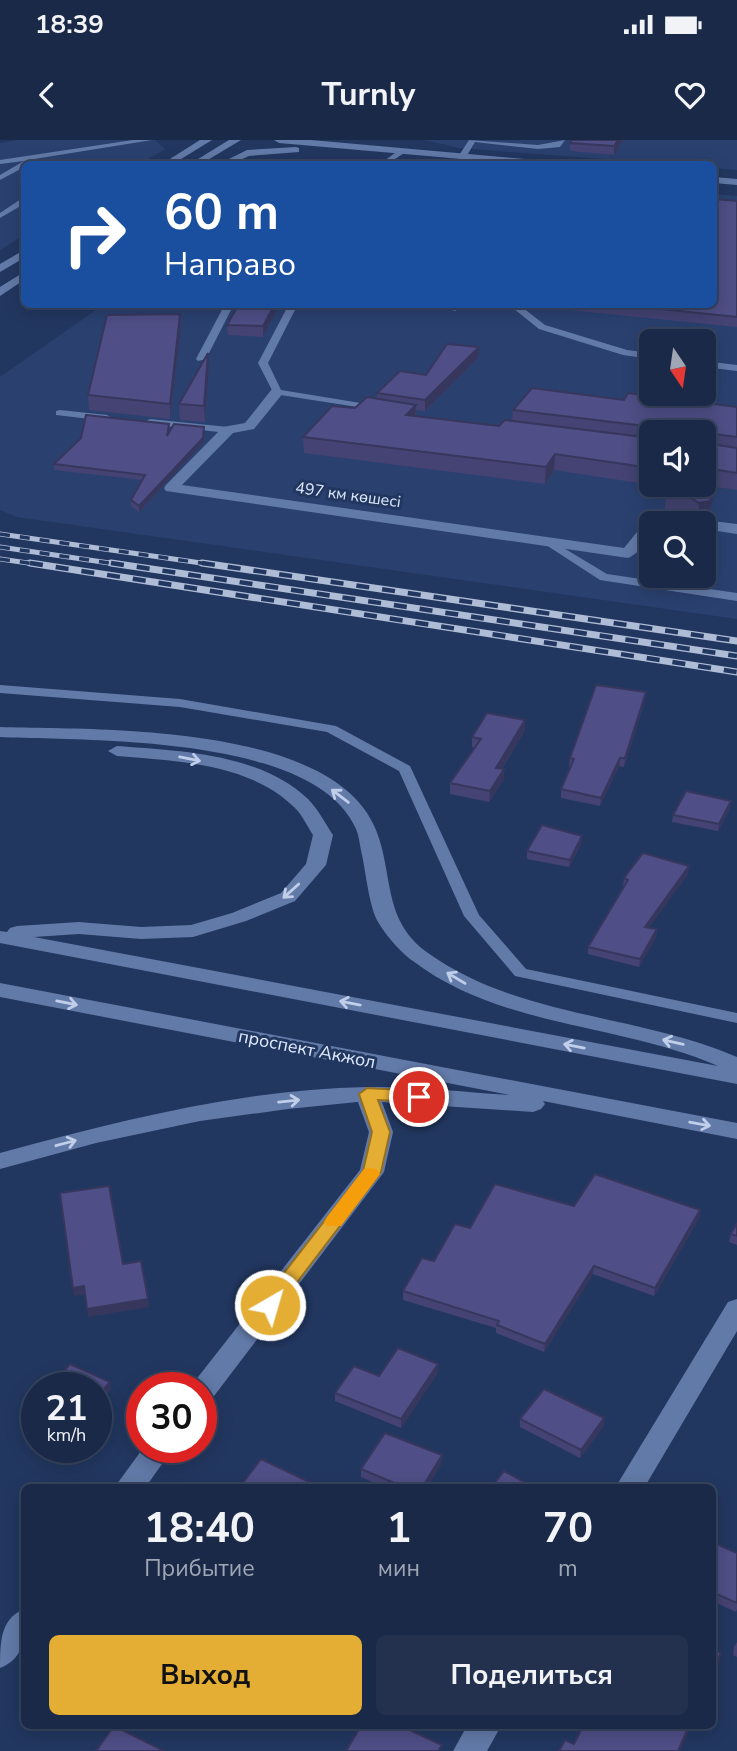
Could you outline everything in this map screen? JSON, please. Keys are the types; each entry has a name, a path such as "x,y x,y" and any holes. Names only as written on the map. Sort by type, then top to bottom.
{"main road":[{"path":"172,161 207,140"},
{"path":"200,161 236,140"},
{"path":"279,140 465,161"},
{"path":"230,161 247,153 269,150 398,152"},
{"path":"717,180 737,182"},
{"path":"0,269 21,255"},
{"path":"0,292 21,277"},
{"name":"497 км көшесі","path":"277,393 249,425 228,430 171,488 628,553 639,541"},
{"path":"716,526 737,529"},
{"path":"0,732 128,737 225,746 272,759 309,775 347,800 366,829 387,920 419,956 468,985 546,1012 694,1047 737,1066"},
{"path":"0,745 100,749 176,757 254,774 280,787 302,804 323,835 316,865 288,897 239,917 193,931 141,933 79,928 0,935"},
{"path":"0,935 737,1077"},
{"name":"проспект Акжол","path":"0,990 737,1130"},
{"path":"217,1372 372,1172 381,1132 367,1094"},
{"path":"0,1161 96,1135 200,1113 367,1094 629,1111"},
{"path":"631,1484 737,1309"},
{"path":"131,1484 147,1463"},
{"path":"0,1654 21,1626"},
{"path":"469,1751 483,1729"}],"lane":[{"path":"0,162 148,140"},
{"path":"465,161 473,140 538,147 557,145 561,140"},
{"path":"41,143 59,154"},
{"path":"92,159 111,147"},
{"path":"0,152 11,160"},
{"path":"387,161 398,152"},
{"path":"28,161 35,157"},
{"path":"0,178 21,165"},
{"path":"0,216 21,203"},
{"path":"201,359 228,308"},
{"path":"292,308 263,363 277,393 395,412"},
{"path":"517,308 542,327 639,355"},
{"path":"716,365 737,368"},
{"path":"60,413 125,420"},
{"path":"138,421 228,430"},
{"path":"547,541 604,577 737,597"},
{"path":"0,689 180,702 331,729 405,769 472,916 521,973 737,1018"}],"shaded area":[{"path":"17,140 155,140 165,149 145,161 21,161 21,237 0,250 0,143"},
{"path":"425,140 737,140 737,170 717,168 717,161 629,161 459,148"},
{"path":"717,194 737,196 737,619 17,517 0,510 0,377 99,308 717,308"}],"building":[{"path":"572,140 618,140 614,146 570,143"},
{"path":"717,199 737,201 737,317 651,308 717,308"},
{"path":"237,308 273,308 263,326 227,325"},
{"path":"180,314 170,404 88,395 107,315"},
{"path":"447,344 479,347 425,400 377,393 400,371 426,375"},
{"path":"208,353 204,406 179,404"},
{"path":"532,388 624,400 628,393 639,394 639,406 716,404 737,407 737,437 716,434 716,420 639,420 639,425 513,410"},
{"path":"367,397 416,405 406,415 499,426 505,420 639,437 639,466 555,454 546,467 303,437 332,406 355,408"},
{"path":"86,415 169,424 167,436 174,424 204,427 203,438 139,506 131,500 145,475 54,464 81,438"},
{"path":"716,445 737,448 737,473 718,470 716,478"},
{"path":"666,497 711,497 710,501 699,503 691,498"},
{"path":"596,685 646,692 625,758 620,758 601,798 561,789 574,759 570,758"},
{"path":"487,713 525,720 496,768 504,769 490,791 450,783 481,739 472,737"},
{"path":"686,791 731,801 719,824 673,815"},
{"path":"542,825 582,836 570,860 527,851"},
{"path":"643,853 689,866 645,927 657,929 640,959 588,947 628,880 624,878"},
{"path":"595,1174 700,1210 655,1288 594,1266 545,1344 497,1325 499,1321 403,1291 422,1258 434,1261 455,1224 470,1228 495,1184 574,1206"},
{"path":"109,1186 123,1264 141,1261 148,1299 87,1309 84,1286 73,1288 60,1193"},
{"path":"737,1223 737,1236 731,1234"},
{"path":"398,1348 438,1364 401,1419 335,1393 354,1366 379,1376"},
{"path":"70,1364 88,1372 63,1372"},
{"path":"544,1389 604,1418 581,1450 520,1419"},
{"path":"385,1433 442,1455 424,1484 397,1484 361,1469"},
{"path":"261,1459 314,1484 242,1484"},
{"path":"504,1471 528,1484 494,1484"},
{"path":"716,1544 737,1553 737,1603 716,1594"},
{"path":"716,1651 721,1653 716,1664"},
{"path":"112,1729 120,1729 164,1751 96,1751"},
{"path":"359,1729 407,1729 442,1745 438,1751 346,1751"},
{"path":"582,1729 688,1729 678,1751 559,1751 565,1740 574,1744"}],"railway":[{"path":"0,534 215,565"},
{"path":"0,547 123,565"},
{"path":"0,559 42,565"},
{"path":"30,563 737,672"},
{"path":"111,563 737,656"},
{"path":"202,563 737,641"}],"slow traffic":[{"path":"334,1222 371,1174"}],"route":[{"path":"270,1305 372,1172 381,1132 367,1094 419,1097"}]}
